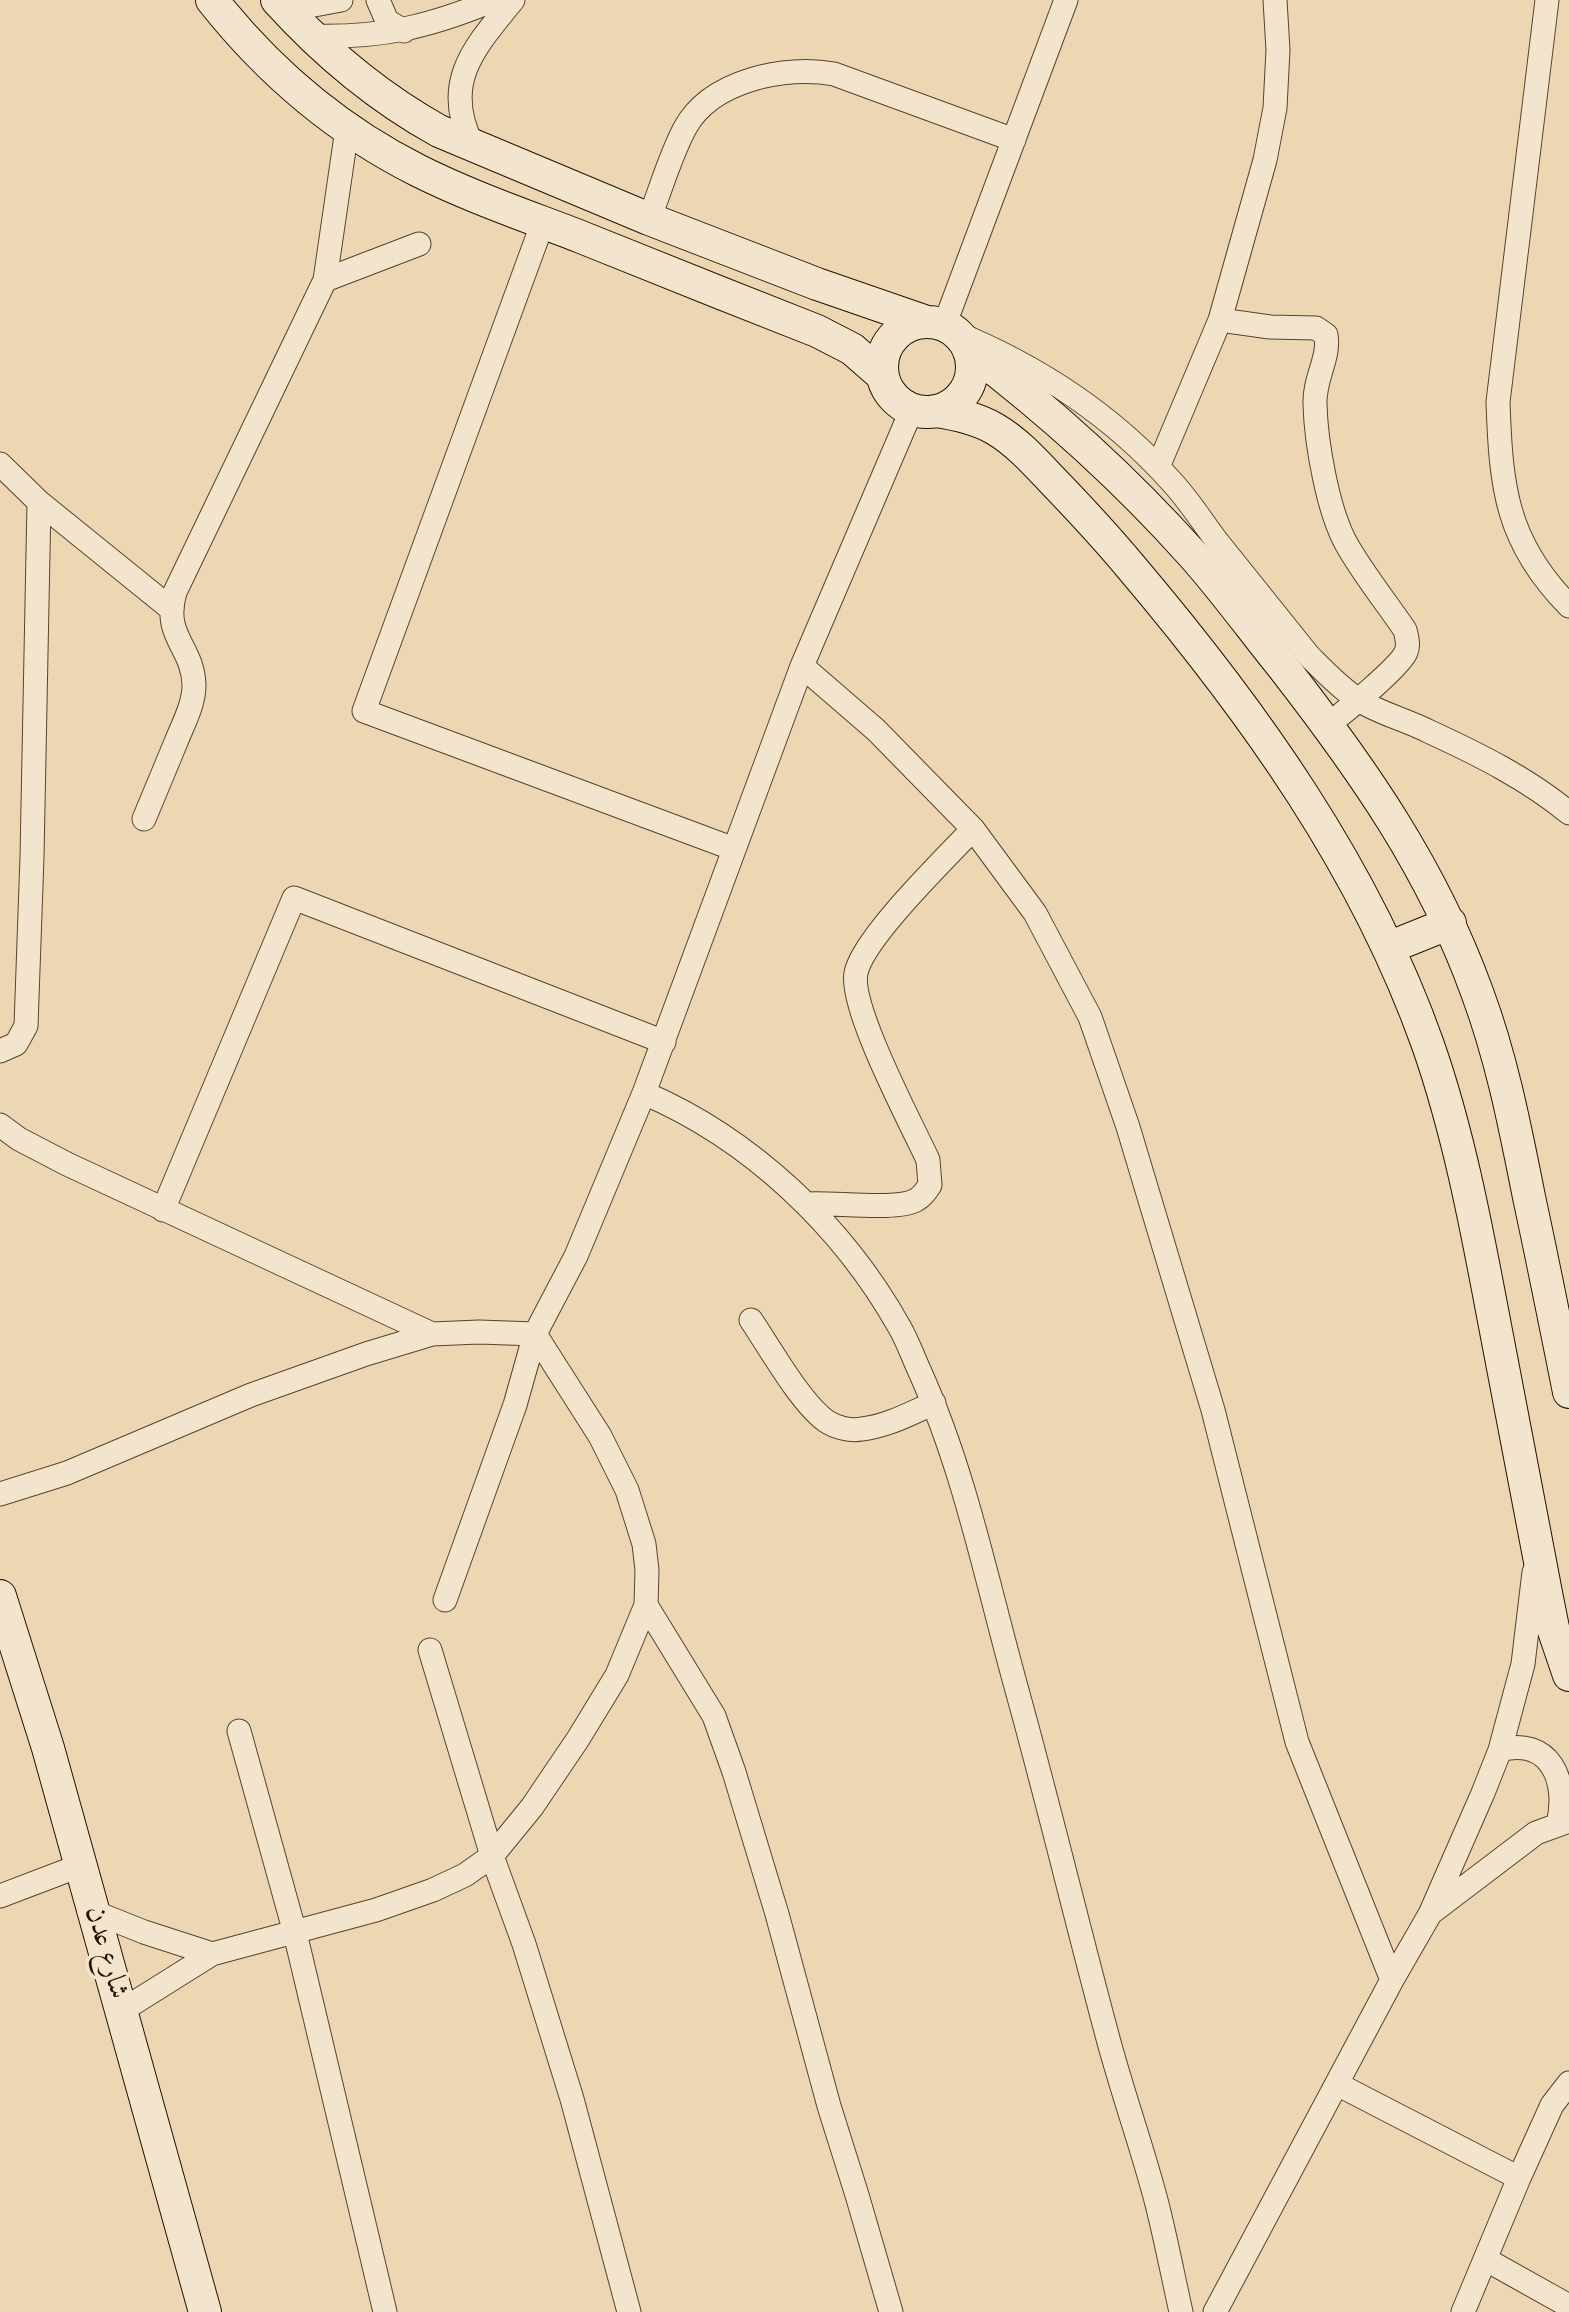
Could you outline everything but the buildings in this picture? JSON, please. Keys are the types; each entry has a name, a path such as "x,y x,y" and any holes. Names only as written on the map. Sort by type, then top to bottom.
{"street":[{"path":"212,0 268,65 319,109 418,171 817,331 852,349 883,376"},
{"path":"280,4 341,0"},
{"path":"378,0 387,21 404,31"},
{"path":"311,36 369,36 404,31 454,17 494,0"},
{"path":"472,144 460,114 461,81 470,56 513,0"},
{"path":"923,410 946,408 964,393 972,372 949,332 1014,140 1066,0"},
{"path":"1157,467 1220,320 1265,160 1275,108 1278,50 1275,0"},
{"path":"1547,0 1498,402 1500,451 1511,514 1535,568 1569,606"},
{"path":"280,4 345,68 374,92 428,125 649,219 817,284 987,345 1049,379 1106,419 1157,467 1195,509 1309,656 1330,678 1358,700 1485,759 1548,795 1569,813"},
{"path":"649,219 685,127 695,114 718,94 733,86 788,71 812,69 835,74 1014,140"},
{"path":"144,818 188,713 194,691 192,672 171,624 170,608 175,592 325,280 347,129"},
{"path":"543,222 365,711 734,849"},
{"path":"325,280 419,244"},
{"path":"1220,320 1270,327 1316,328 1326,335 1327,354 1315,387 1315,406 1325,472 1336,520 1347,545 1405,630 1408,643 1404,657 1328,725"},
{"path":"1569,1392 1509,1097 1482,1005 1450,923 1431,884 1371,783 1228,596 1161,520 1088,447 949,332 905,328 889,344 882,365 883,376 893,396 923,410 974,419 993,428 1016,444 1074,503 1137,574 1256,727 1339,854 1388,948 1428,1046 1463,1162 1553,1628 1569,1675"},
{"path":"445,1600 515,1405 535,1334 576,1256 644,1093 802,667 923,410"},
{"path":"0,464 39,502 170,608"},
{"path":"0,1051 16,1044 26,1026 39,502"},
{"path":"802,667 876,730 973,829 1035,913 1090,1017 1128,1127 1213,1410 1297,1742 1392,1980"},
{"path":"807,1204 894,1205 913,1202 922,1196 930,1185 929,1160 860,1008 856,973 865,951 886,923 973,829"},
{"path":"163,1210 294,898 664,1042"},
{"path":"1388,948 1450,923"},
{"path":"644,1093 698,1119 724,1136 807,1204 858,1262 900,1329 934,1404 972,1513 1107,2034 1157,2206 1181,2312"},
{"path":"0,1125 19,1139 67,1164 432,1334"},
{"path":"751,1320 807,1402 827,1422 843,1429 861,1430 887,1424 934,1404"},
{"path":"0,1494 67,1473 251,1395 366,1354 432,1334 535,1334"},
{"path":"121,2011 212,1954 376,1910 433,1890 465,1875 492,1856 532,1807 578,1739 617,1675 646,1605 645,1544 627,1490 600,1436 535,1334"},
{"path":"1215,2312 1430,1914 1483,1793 1500,1750 1513,1705 1526,1643 1534,1580 1535,1538"},
{"name":"شارع عدن","path":"0,1596 48,1748 205,2312"},
{"path":"646,1605 714,1716 734,1772 891,2312"},
{"path":"430,1650 492,1856 524,1944 572,2099 628,2312"},
{"path":"239,1731 295,1933 385,2312"},
{"path":"1430,1914 1536,1833 1563,1822 1567,1791 1565,1780 1553,1761 1544,1754 1522,1746 1500,1750"},
{"path":"0,1896 79,1866"},
{"path":"94,1912 212,1954"},
{"path":"1463,2312 1552,2105 1569,2083"},
{"path":"1337,2084 1519,2178"},
{"path":"1485,2259 1569,2306"}]}
